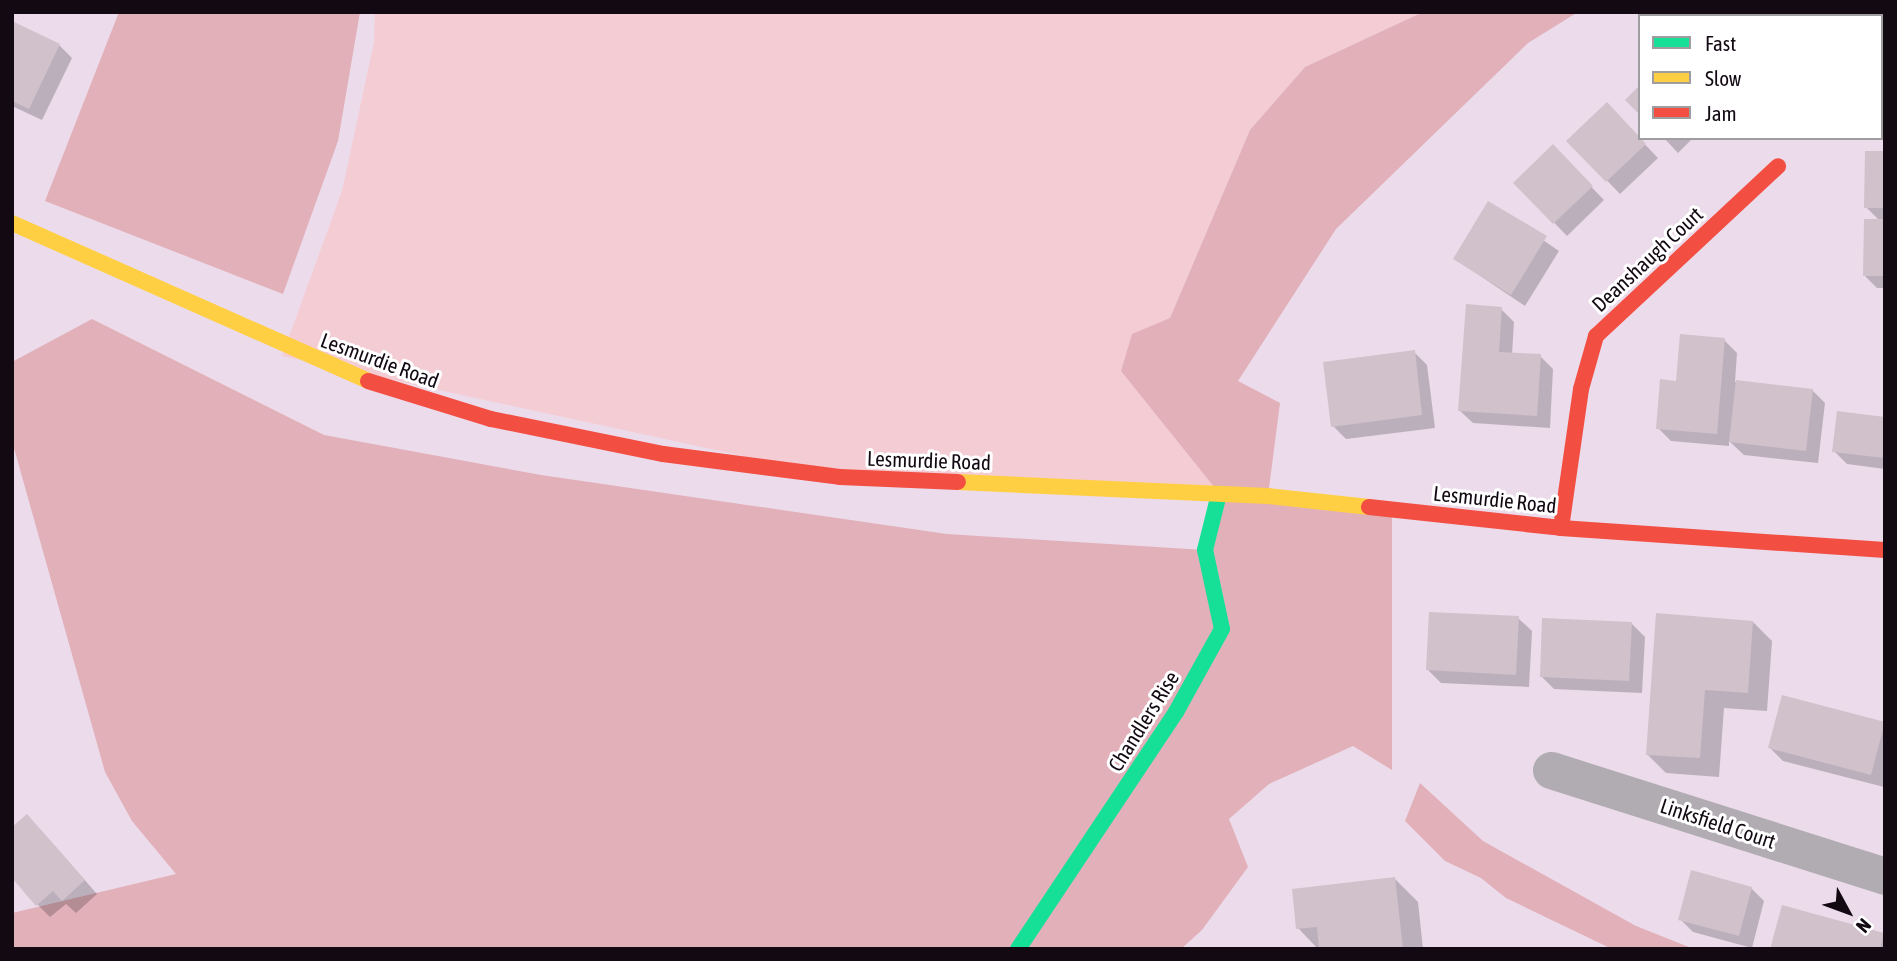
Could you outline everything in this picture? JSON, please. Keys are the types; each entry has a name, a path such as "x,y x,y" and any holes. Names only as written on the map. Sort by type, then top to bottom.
{"street":[{"name":"Deanshaugh Court","path":"1561,528 1581,388 1596,336 1638,292 1779,166"},
{"name":"Lesmurdie Road","path":"12,223 299,353 372,383 491,419 663,454 840,477 1219,494 1561,528 1885,550"},
{"name":"Chandlers Rise","path":"1018,949 1176,712 1222,629 1205,550 1219,494"},
{"name":"Linksfield Court","path":"1551,770 1885,876"}],"shaded area":[{"path":"119,12 360,12 338,141 283,294 45,201"},
{"path":"375,12 1423,12 1305,67 1250,130 1170,318 1219,494 840,477 282,356 342,191 374,42"},
{"path":"1423,12 1578,12 1528,43 1336,229 1238,381 1280,403 1268,496 1392,509 1392,770 1353,746 1269,784 1229,819 1248,867 1202,930 1181,949 12,949 12,913 176,874 132,821 105,772 12,441 12,362 92,319 324,435 541,475 947,534 1205,550 1219,493 1121,371 1132,334 1170,318 1250,130 1305,67"},
{"path":"1420,783 1483,841 1636,926 1694,949 1612,949 1506,898 1481,878 1445,861 1405,821"}],"building":[{"path":"1767,12 1847,12 1847,14"},
{"path":"1885,12 1885,16 1883,14 1862,14"},
{"path":"12,21 60,44 29,109 12,101"},
{"path":"1638,87 1638,113 1625,100"},
{"path":"1607,102 1638,135 1638,140 1646,144 1606,182 1566,141"},
{"path":"1553,144 1593,186 1553,224 1513,183"},
{"path":"1865,151 1885,151 1885,208 1864,208"},
{"path":"1488,201 1547,236 1511,295 1453,259"},
{"path":"1864,219 1885,219 1885,276 1863,276"},
{"path":"1466,304 1502,307 1499,352 1541,354 1537,416 1458,411"},
{"path":"1680,334 1725,338 1717,434 1656,429 1660,379 1676,381"},
{"path":"1415,350 1422,415 1331,427 1323,362"},
{"path":"1736,380 1813,389 1806,451 1729,442"},
{"path":"1837,411 1885,417 1885,458 1832,452"},
{"path":"1429,612 1519,616 1516,675 1426,670"},
{"path":"1656,613 1753,621 1748,693 1705,690 1700,758 1646,755"},
{"path":"1542,618 1632,622 1629,681 1540,677"},
{"path":"1782,695 1885,722 1871,775 1768,748"},
{"path":"27,814 85,880 62,901 53,891 36,906 12,878 12,827"},
{"path":"1691,870 1752,887 1739,936 1678,920"},
{"path":"1395,877 1403,949 1319,949 1317,927 1296,929 1292,889"},
{"path":"1782,905 1884,933 1880,949 1770,949"}],"traffic: fast":[{"path":"1018,949 1176,712 1222,629 1205,550 1219,494"}],"traffic: slow":[{"path":"12,223 368,381"},
{"path":"958,482 1268,496 1369,507"}],"traffic: jam":[{"path":"1561,528 1581,389 1596,336 1778,166"},
{"path":"368,381 491,419 663,454 840,477 958,482"},
{"path":"1369,507 1561,528 1885,550"}]}
